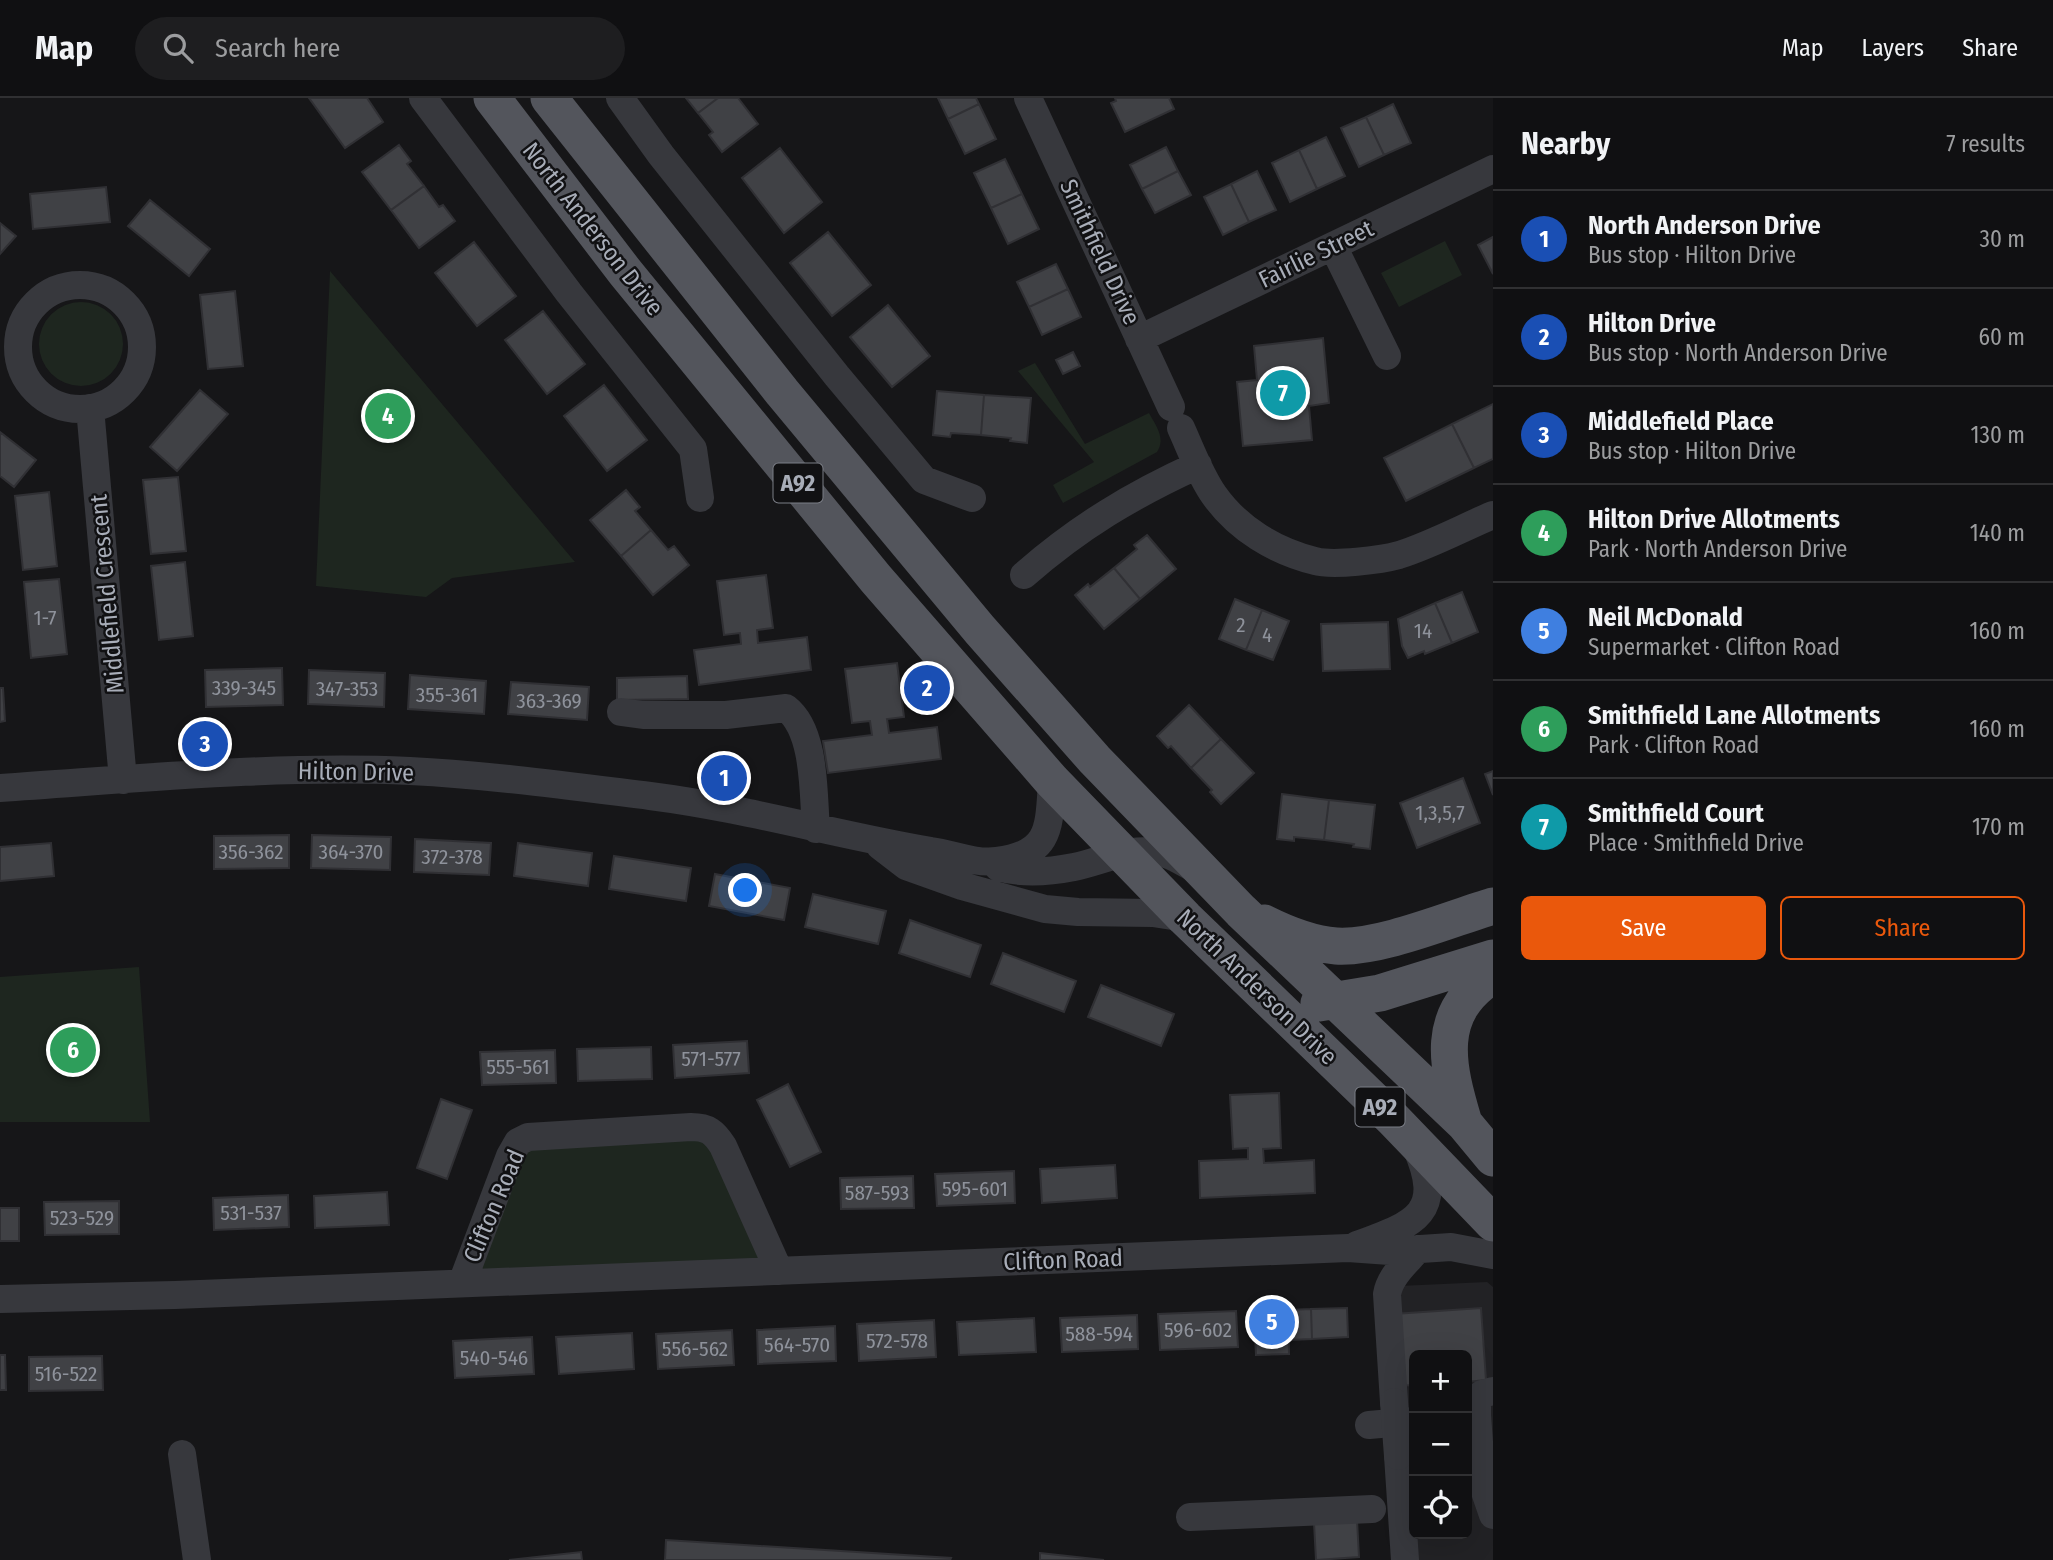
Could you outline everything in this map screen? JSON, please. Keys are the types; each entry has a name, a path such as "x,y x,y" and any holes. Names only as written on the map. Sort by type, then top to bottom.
{"main road":[{"name":"North Anderson Drive","path":"492,98 625,272 876,579 1052,781 1263,996 1412,1138 1493,1223"},
{"name":"North Anderson Drive","path":"549,98 782,392 980,630 1095,760 1241,911 1464,1123 1493,1158"},
{"path":"1241,911 1312,942 1337,946 1381,942 1493,906"},
{"path":"1263,996 1303,1003 1335,1001 1380,993 1493,957"},
{"path":"1464,1123 1450,1066 1450,1032 1461,1005 1471,992 1493,975"}],"street":[{"path":"423,98 569,293 693,449 699,498"},
{"path":"620,98 661,155 820,355 924,480 972,498"},
{"name":"Smithfield Drive","path":"1028,98 1198,465 1213,494 1251,533 1272,545 1317,562 1357,562 1399,555 1493,515"},
{"name":"Fairlie Street","path":"1139,339 1493,169"},
{"path":"1333,246 1387,356"},
{"path":"76,284 97,287 116,296 131,311 140,330 142,351 138,371 126,388 110,401 90,408 71,408 52,402 36,391 9,359 25,317 38,300 56,289 76,284"},
{"name":"Middlefield Crescent","path":"90,408 124,780"},
{"path":"1024,575 1057,546 1121,503 1198,465"},
{"path":"621,712 643,715 726,715 786,708 796,716 810,754 816,829"},
{"name":"Hilton Drive","path":"0,788 278,771 410,771 575,786 701,803 875,842 935,851 981,862 1022,856 1041,843 1047,828 1052,781"},
{"name":"Hilton Drive","path":"875,842 906,866 962,886 1045,909 1146,913 1185,918"},
{"path":"981,862 1006,870 1026,872 1073,867 1123,852 1164,854 1204,873"},
{"name":"Clifton Road","path":"462,1283 517,1142 528,1137 691,1127 705,1127 715,1133 723,1146 779,1271"},
{"name":"Clifton Road","path":"1348,1248 1404,1226 1421,1212 1427,1193 1427,1171 1412,1138"},
{"name":"Clifton Road","path":"0,1299 176,1295 1348,1248 1390,1251 1451,1248 1493,1255"},
{"path":"1405,1560 1387,1294 1395,1275 1418,1250"},
{"path":"1493,1391 1477,1398 1472,1415 1482,1483 1493,1515"},
{"path":"1369,1425 1409,1421"},
{"path":"182,1454 197,1560"},
{"path":"1190,1517 1372,1509"}],"shaded area":[{"path":"1445,241 1462,275 1399,307 1381,273"},
{"path":"330,271 575,562 452,578 426,597 316,586"},
{"path":"81,302 97,305 111,314 120,328 123,344 120,360 111,374 97,383 81,386 65,383 51,374 42,360 39,344 42,328 51,314 65,305"},
{"path":"1035,363 1085,444 1149,413 1160,437 1157,452 1063,503 1053,485 1094,462 1018,371"},
{"path":"139,967 150,1122 0,1122 0,977"},
{"path":"705,1127 779,1271 462,1283 518,1142"},
{"path":"1487,1282 1493,1287 1493,1560 1397,1560 1377,1287"}],"building":[{"path":"309,98 367,98 383,122 345,148"},
{"path":"686,98 718,98 698,113"},
{"path":"718,98 738,98 758,124 722,152 709,135 713,132 698,113"},
{"path":"938,98 976,98 979,104 948,119"},
{"path":"1115,98 1169,98 1174,109 1125,132 1111,103 1116,101"},
{"path":"979,104 996,139 965,154 948,119"},
{"path":"1393,104 1411,143 1384,155 1366,117"},
{"path":"1366,117 1384,155 1359,167 1341,128"},
{"path":"1326,137 1345,176 1317,189 1299,150"},
{"path":"399,145 411,161 407,164 424,186 391,210 362,172"},
{"path":"1166,147 1178,171 1142,189 1130,165"},
{"path":"780,148 822,202 784,233 742,178"},
{"path":"1299,150 1317,189 1290,202 1272,163"},
{"path":"1005,159 1022,194 991,208 974,173"},
{"path":"1178,171 1191,195 1155,213 1142,189"},
{"path":"1257,171 1276,210 1249,222 1231,184"},
{"path":"1231,184 1249,222 1223,235 1204,197"},
{"path":"424,186 439,207 443,205 455,221 419,248 391,210"},
{"path":"106,187 110,222 33,229 30,194"},
{"path":"1022,194 1039,229 1008,244 991,208"},
{"path":"150,200 210,249 189,276 128,226"},
{"path":"0,223 16,236 0,254"},
{"path":"828,232 871,285 832,316 790,263"},
{"path":"1493,237 1493,274 1478,245"},
{"path":"474,242 516,296 477,326 435,273"},
{"path":"1056,264 1068,289 1029,307 1017,282"},
{"path":"1068,289 1081,317 1042,335 1029,307"},
{"path":"235,291 243,366 208,369 200,295"},
{"path":"888,305 930,356 892,387 850,337"},
{"path":"543,311 585,364 547,394 505,340"},
{"path":"1323,338 1329,403 1309,406 1312,440 1243,446 1237,382 1257,380 1254,346"},
{"path":"1073,352 1080,366 1063,374 1056,360"},
{"path":"604,385 647,440 607,471 564,416"},
{"path":"200,390 228,414 177,471 150,447"},
{"path":"937,391 984,395 981,435 933,435"},
{"path":"984,395 1031,398 1027,443 1010,441 1011,438 981,435"},
{"path":"1493,404 1493,459 1474,468 1452,424"},
{"path":"1452,424 1474,468 1406,501 1384,458"},
{"path":"0,432 36,460 14,487 0,476"},
{"path":"178,477 186,551 151,554 143,480"},
{"path":"626,490 640,507 635,511 651,530 621,556 590,520"},
{"path":"49,492 57,566 23,570 15,496"},
{"path":"651,530 668,550 674,546 689,565 653,595 621,556"},
{"path":"1147,535 1176,569 1140,599 1114,568 1137,549 1134,545"},
{"path":"185,562 193,636 159,640 151,566"},
{"path":"1114,568 1140,599 1104,629 1075,595"},
{"path":"766,575 773,628 757,630 758,643 807,637 811,670 699,685 694,650 741,644 740,633 724,635 717,581"},
{"path":"59,579 67,654 31,658 24,582"},
{"path":"1462,592 1478,632 1452,643 1435,603"},
{"path":"1235,599 1262,610 1246,650 1219,639"},
{"path":"1435,603 1452,643 1408,658 1402,646 1398,619"},
{"path":"1262,610 1289,621 1273,660 1246,650"},
{"path":"1388,622 1390,669 1323,671 1321,624"},
{"path":"897,663 904,717 887,719 889,733 937,727 941,759 828,773 823,741 872,735 870,721 852,723 845,669"},
{"path":"282,668 283,705 206,707 205,670"},
{"path":"309,670 385,673 384,707 308,704"},
{"path":"410,675 486,681 484,714 408,709"},
{"path":"687,676 688,699 617,700 617,678"},
{"path":"511,682 589,687 587,720 508,714"},
{"path":"0,688 3,688 5,721 0,722"},
{"path":"1189,705 1221,739 1191,768 1171,746 1168,748 1157,736"},
{"path":"1221,739 1254,773 1221,804 1191,768"},
{"path":"1493,771 1493,795 1485,774"},
{"path":"1463,778 1480,823 1417,848 1400,803"},
{"path":"1282,794 1329,800 1324,840 1294,837 1294,841 1277,839"},
{"path":"1329,800 1375,805 1370,849 1324,840"},
{"path":"289,835 289,868 214,869 214,836"},
{"path":"312,835 391,837 390,870 311,868"},
{"path":"415,839 491,843 489,875 414,872"},
{"path":"51,843 54,876 0,881 0,847"},
{"path":"518,843 592,853 588,886 514,876"},
{"path":"614,856 691,868 686,901 609,889"},
{"path":"715,874 790,888 784,920 709,906"},
{"path":"813,894 886,911 878,944 805,927"},
{"path":"910,920 981,945 970,977 899,953"},
{"path":"1003,953 1076,981 1064,1012 991,984"},
{"path":"1101,985 1174,1014 1161,1046 1088,1017"},
{"path":"747,1041 749,1073 675,1078 673,1045"},
{"path":"651,1047 652,1079 578,1081 577,1049"},
{"path":"555,1050 556,1083 482,1085 480,1052"},
{"path":"788,1084 821,1152 790,1167 757,1100"},
{"path":"1279,1093 1281,1148 1263,1149 1264,1163 1314,1160 1315,1193 1200,1198 1199,1161 1248,1159 1248,1148 1233,1149 1230,1095"},
{"path":"441,1099 472,1110 447,1179 417,1168"},
{"path":"1115,1165 1117,1198 1042,1203 1040,1169"},
{"path":"1014,1171 1015,1203 937,1206 935,1174"},
{"path":"913,1176 914,1208 841,1209 840,1178"},
{"path":"387,1192 389,1225 315,1228 314,1196"},
{"path":"288,1195 289,1227 214,1230 213,1198"},
{"path":"119,1201 119,1234 45,1235 44,1202"},
{"path":"0,1208 19,1208 19,1241 0,1241"},
{"path":"1347,1308 1348,1337 1312,1339 1311,1309"},
{"path":"1481,1308 1486,1380 1472,1381 1472,1350 1409,1350 1409,1385 1399,1386 1394,1314"},
{"path":"1311,1309 1312,1339 1289,1340 1288,1310"},
{"path":"1288,1310 1289,1354 1256,1355 1254,1312"},
{"path":"1236,1311 1238,1347 1160,1350 1158,1314"},
{"path":"1137,1315 1138,1349 1062,1352 1060,1318"},
{"path":"1034,1318 1036,1352 959,1355 957,1322"},
{"path":"934,1320 936,1357 859,1361 857,1324"},
{"path":"835,1326 836,1361 758,1364 757,1330"},
{"path":"732,1330 734,1365 658,1369 656,1334"},
{"path":"632,1333 634,1369 559,1374 556,1337"},
{"path":"532,1337 534,1374 455,1378 453,1341"},
{"path":"0,1355 5,1355 6,1390 0,1390"},
{"path":"102,1356 103,1390 29,1391 29,1357"},
{"path":"1357,1520 1359,1557 1316,1560 1314,1523"},
{"path":"666,1540 951,1558 665,1560"},
{"path":"581,1552 582,1560 509,1560"},
{"path":"1040,1553 1104,1560 1040,1560"}],"place":[{"name":"Smithfield Court","path":"1283,393"},
{"name":"Hilton Drive Allotments","path":"388,416"},
{"name":"Hilton Drive","path":"927,688"},
{"name":"Middlefield Place","path":"205,744"},
{"name":"North Anderson Drive","path":"724,778"},
{"name":"Smithfield Lane Allotments","path":"73,1050"},
{"name":"Neil McDonald","path":"1272,1322"}]}
